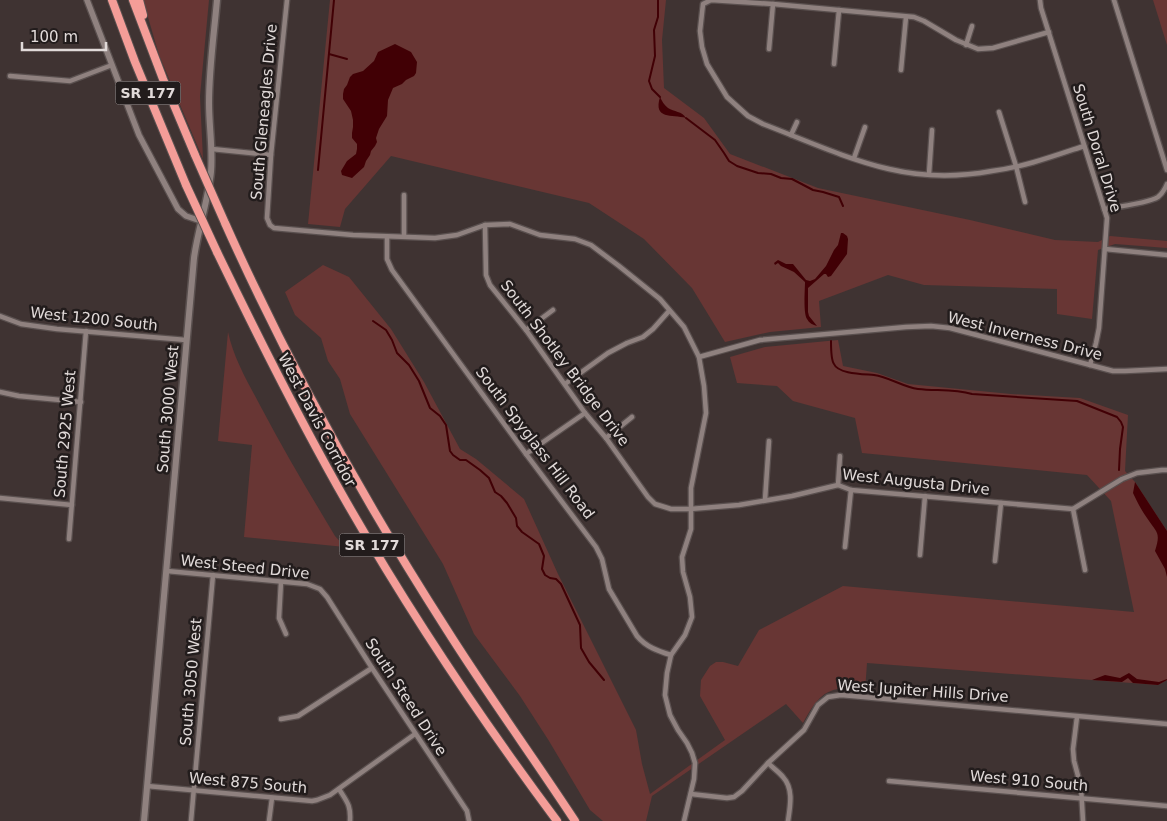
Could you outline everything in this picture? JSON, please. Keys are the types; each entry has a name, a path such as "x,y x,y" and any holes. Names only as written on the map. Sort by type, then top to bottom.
{"highway":[{"name":"West Davis Corridor","path":"110,0 186,185 216,252 299,418 370,543 455,677 508,755 557,821"},
{"name":"West Davis Corridor","path":"133,0 181,123 247,271 293,364 357,483 447,630 575,821"},
{"path":"139,0 149,44"}],"main road":[{"name":"South 3000 West","path":"144,821 194,258 210,182 212,149 209,100 217,0"}],"street":[{"path":"87,0 139,135 176,205 183,214 201,222"},
{"name":"South Gleneagles Drive","path":"287,0 271,155 267,218 270,225 274,228 387,237"},
{"path":"1049,32 992,48 978,49 966,45 914,17 711,0 702,4 700,31 707,64 727,97 748,116 791,135 891,170 916,174 966,174 993,171 1084,146"},
{"name":"South Doral Drive","path":"1040,0 1107,218 1099,328 1090,365"},
{"path":"1114,0 1167,170"},
{"path":"769,49 773,4"},
{"path":"834,64 839,10"},
{"path":"901,70 906,17"},
{"path":"966,45 972,26"},
{"path":"10,76 70,81 112,65"},
{"path":"999,112 1025,202"},
{"path":"791,135 797,122"},
{"path":"854,158 865,128"},
{"path":"929,174 932,130"},
{"path":"212,149 271,155"},
{"path":"1104,209 1152,200 1164,191 1167,184"},
{"path":"404,195 404,236"},
{"path":"387,237 435,238 457,235 485,225 510,224 540,235 575,239 591,245 660,299 684,327 699,356 706,414 691,488 691,529 682,557 692,617 685,635 671,654 666,673 665,695 670,715 687,743 695,764 695,775 684,821"},
{"name":"South Shotley Bridge Drive","path":"485,225 486,275 490,285 526,330 585,413 655,504"},
{"name":"South Spyglass Hill Road","path":"387,237 387,260 392,270 596,547 602,559 609,589 637,636 642,643 671,654"},
{"path":"1105,250 1167,255"},
{"path":"526,330 553,310"},
{"path":"565,384 608,353 643,337 670,311"},
{"name":"West 1200 South","path":"0,316 21,324 56,329 186,340"},
{"name":"West Inverness Drive","path":"699,356 760,340 931,326 950,328 1113,371 1167,369"},
{"name":"South 2925 West","path":"69,539 86,331"},
{"path":"0,392 19,396 81,402"},
{"path":"526,454 585,413"},
{"path":"606,438 632,417"},
{"path":"765,500 769,441"},
{"path":"838,485 840,456"},
{"path":"1084,570 1073,509 1122,479 1137,473 1167,470"},
{"name":"West Augusta Drive","path":"655,504 671,509 738,505 792,496 838,485 851,490 1073,509"},
{"path":"845,547 851,490"},
{"path":"920,555 925,496"},
{"path":"0,498 72,505"},
{"path":"996,561 1001,503"},
{"name":"West Steed Drive","path":"167,571 307,584 320,589"},
{"name":"South 3050 West","path":"191,821 213,576"},
{"path":"281,582 279,618 286,634"},
{"name":"South Steed Drive","path":"320,589 467,811 469,821"},
{"path":"281,719 298,716 372,668"},
{"name":"West Jupiter Hills Drive","path":"691,794 734,797 804,730 818,705 828,697 841,695 1167,724"},
{"path":"1077,717 1073,749 1081,787 1083,821"},
{"name":"West 875 South","path":"147,786 272,798 317,800 339,789 415,734"},
{"path":"768,763 785,778 789,788 791,798 788,821"},
{"name":"West 910 South","path":"889,781 1167,806"},
{"path":"339,789 351,809 350,821"},
{"path":"270,821 272,798"}],"shaded area":[{"path":"143,0 209,0 200,96 203,159 159,55"},
{"path":"330,0 666,0 662,40 664,88 704,118 730,154 818,188 1055,240 1098,242 1110,236 1167,241 1167,248 1115,244 1098,250 1092,319 1057,314 1057,289 924,285 888,275 819,301 821,327 770,332 725,342 692,288 644,239 589,203 391,156 345,209 340,227 308,224"},
{"path":"1153,0 1167,0 1167,45"},
{"path":"395,44 411,52 417,62 416,73 402,84 393,88 388,100 387,116 379,129 376,138 377,142 364,167 352,178 342,175 341,171 347,161 356,154 357,149 357,144 352,138 353,120 351,111 343,99 344,89 353,74 363,71 374,61 378,52"},
{"path":"660,97 668,108 686,118 661,113 659,109"},
{"path":"841,233 847,236 848,239 847,254 831,276 828,277 824,274 808,288 808,312 817,326 810,323 806,316 805,282 794,272 778,263 775,265 774,263 778,260 786,264 793,264 806,280 815,279 826,266 838,245"},
{"path":"323,265 349,277 391,329 424,382 460,449 476,459 524,499 558,574 636,730 650,794 725,740 700,696 701,680 710,666 716,662 723,662 738,666 759,630 843,586 1134,612 1111,501 1087,475 862,453 855,418 793,401 777,386 737,383 730,357 765,347 838,340 843,366 877,373 908,384 1011,394 1080,398 1128,415 1125,471 1135,482 1167,531 1167,680 1158,685 867,663 865,691 843,689 827,692 814,705 803,723 786,704 652,796 646,821 603,821 590,810 520,696 474,634 443,564 350,414 340,379 328,361 321,338 295,315 285,292"},
{"path":"228,332 238,362 247,381 335,536 345,547 244,537 252,445 218,441"},
{"path":"1135,482 1167,531 1167,577 1165,569 1155,551 1158,540 1156,530 1143,512 1133,493"},
{"path":"1129,673 1137,679 1159,682 1167,680 1158,685 1133,683 1128,678 1122,682 1092,680 1105,675 1120,678"}],"waterway":[{"path":"318,170 334,0"},
{"path":"658,0 658,17 654,30 655,56 649,81 652,89 660,97"},
{"path":"329,54 347,59"},
{"path":"686,118 715,140 729,161 737,166 758,173 792,179 813,190 839,197 843,206"},
{"path":"373,321 386,330 397,353 409,365 419,381 430,408 440,416 446,425 450,451 460,460 466,460 489,478 495,492 507,503 516,518 517,526 539,544 544,556 542,569 545,575 556,579 561,584 580,625 581,648 589,662 604,680"},
{"path":"831,341 833,362 836,367 846,372 880,376 918,389 1077,401 1117,417 1123,427 1119,470"}]}
